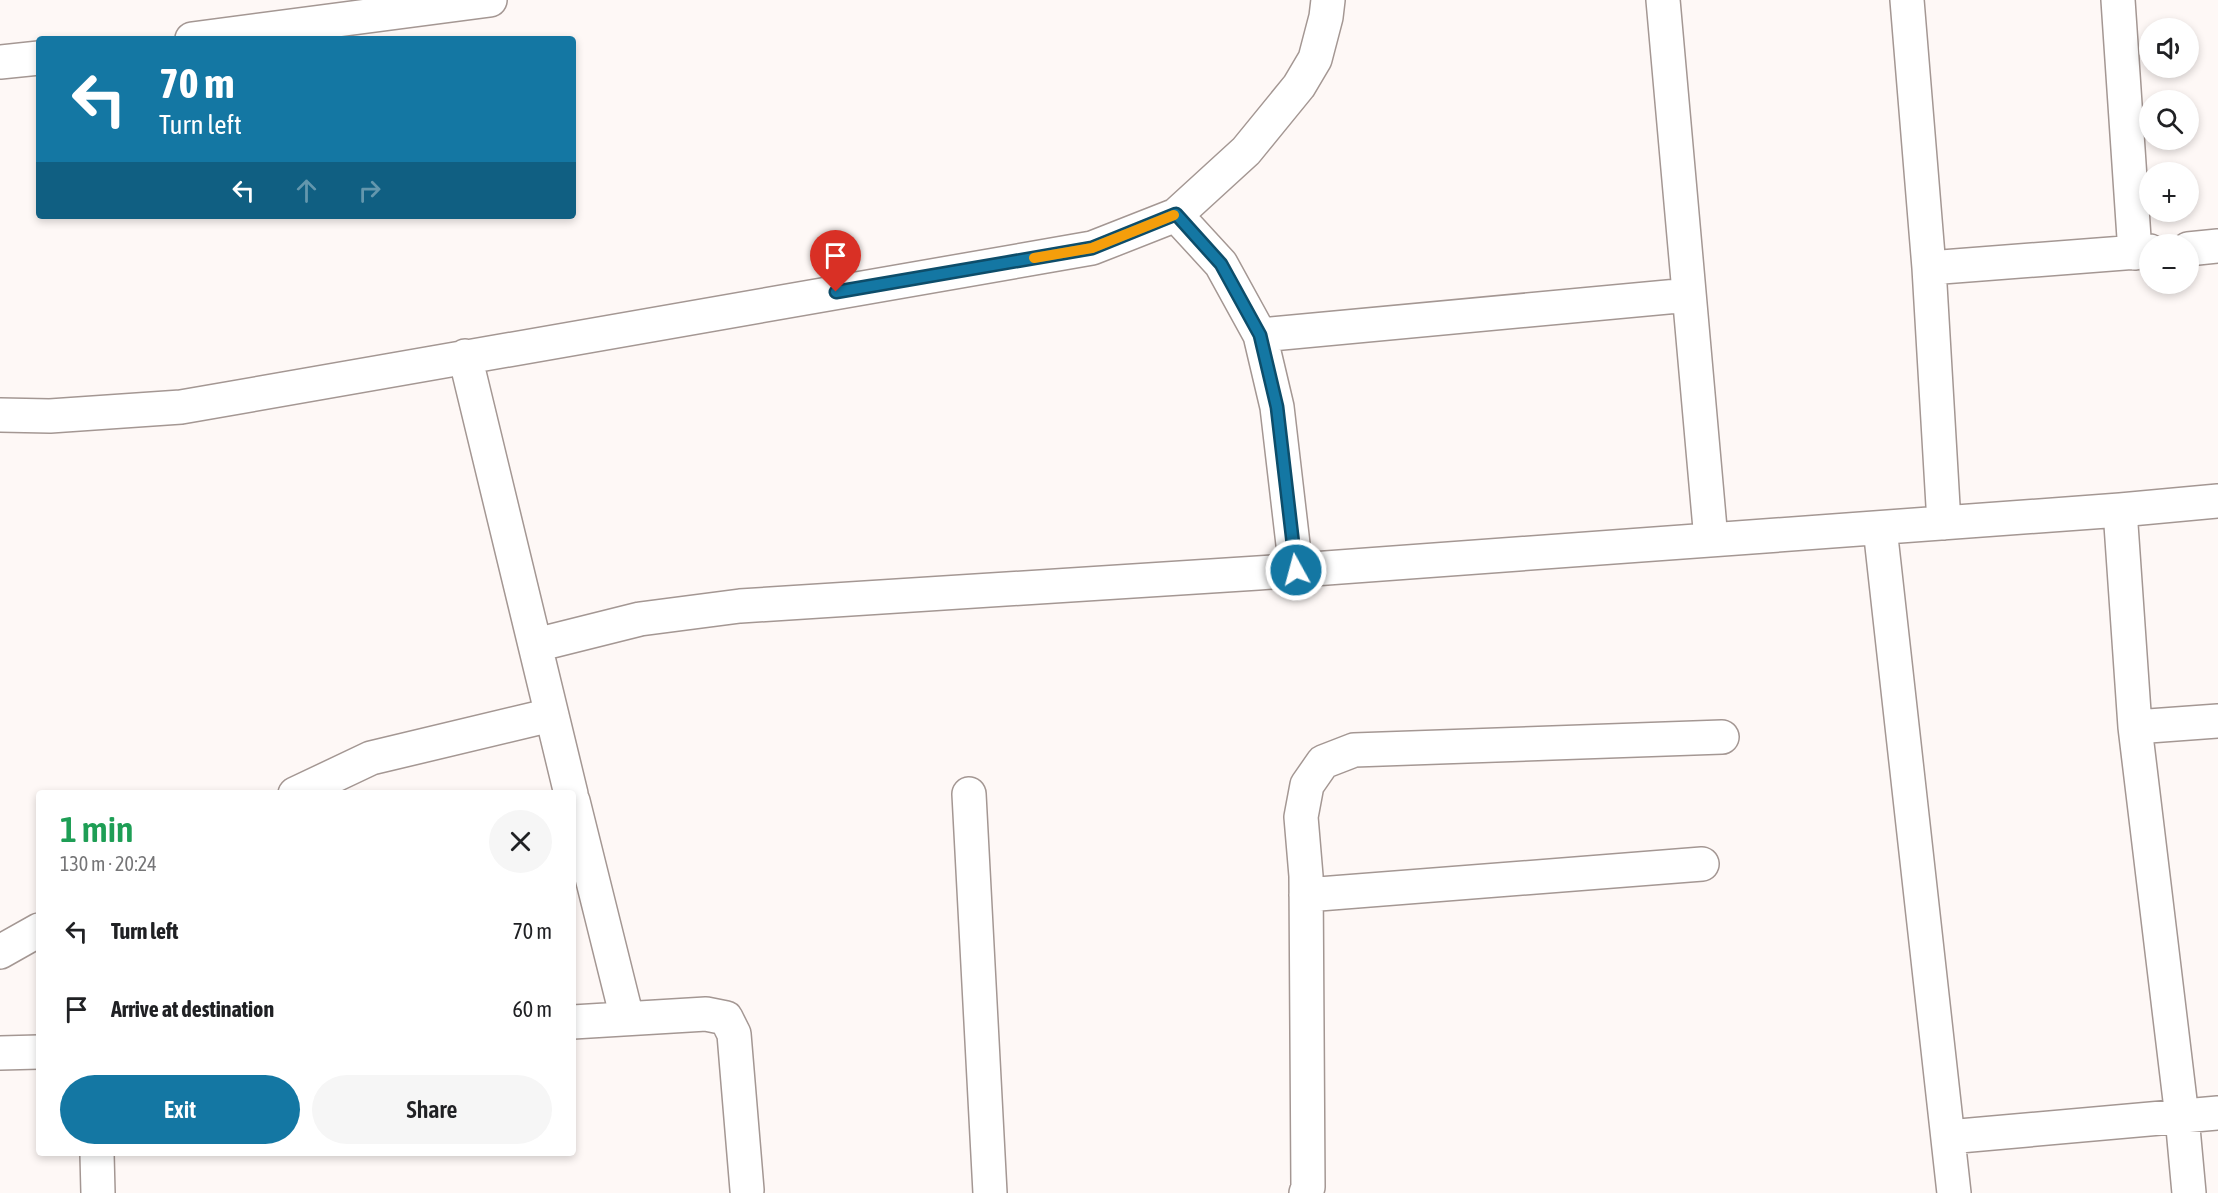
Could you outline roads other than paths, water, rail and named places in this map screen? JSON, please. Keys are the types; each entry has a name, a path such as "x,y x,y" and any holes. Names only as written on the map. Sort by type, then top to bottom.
{"street":[{"path":"206,36 331,10 490,0"},
{"path":"0,414 50,416 181,407 1092,248 1176,214 1246,151 1299,86 1315,59 1328,0"},
{"path":"1663,0 1711,540"},
{"path":"1907,0 1929,268 1944,523"},
{"path":"2118,0 2140,234"},
{"path":"0,62 36,58"},
{"path":"1176,214 1221,264 1260,335 1277,407 1296,570"},
{"path":"2199,248 2218,246"},
{"path":"1929,268 2139,252"},
{"path":"1260,335 1689,295"},
{"path":"465,356 570,790"},
{"path":"536,645 640,619 740,606 1296,570 2218,501"},
{"path":"2120,510 2135,727 2182,1117 2188,1193"},
{"path":"1880,528 1954,1193"},
{"path":"303,790 371,758 551,716"},
{"path":"2135,727 2218,721"},
{"path":"1306,1193 1308,1187 1306,895 1301,817 1307,785 1323,762 1354,750 1722,737"},
{"path":"969,794 990,1193"},
{"path":"576,813 627,1018"},
{"path":"1306,895 1702,864"},
{"path":"0,952 36,932"},
{"path":"576,1022 706,1014 726,1018 734,1034 747,1190"},
{"path":"0,1053 36,1052"},
{"path":"1948,1137 2218,1113"},
{"path":"97,1156 98,1193"}]}
